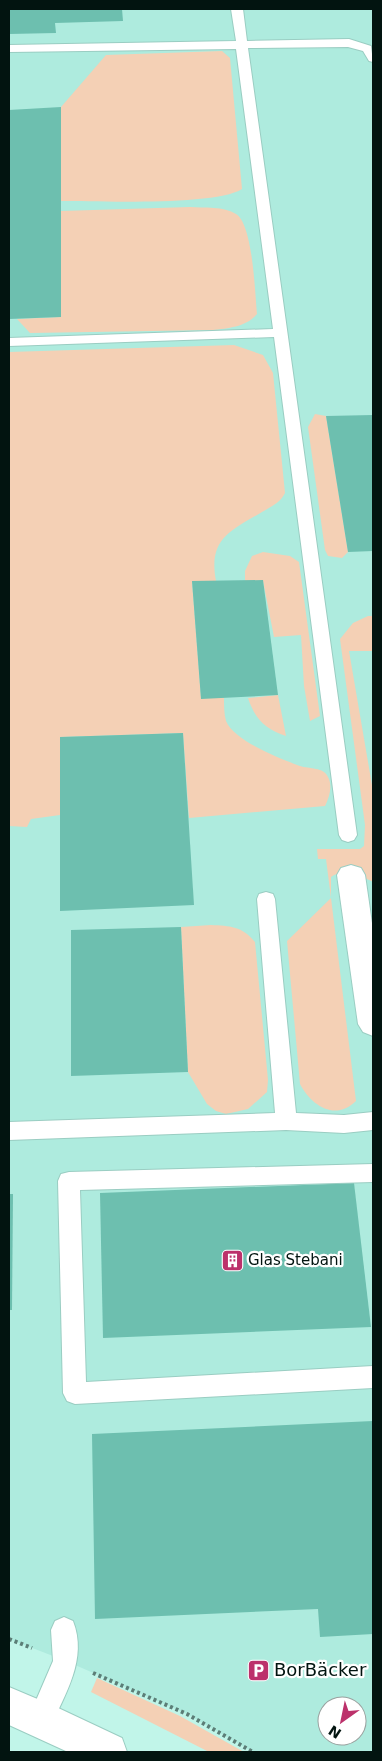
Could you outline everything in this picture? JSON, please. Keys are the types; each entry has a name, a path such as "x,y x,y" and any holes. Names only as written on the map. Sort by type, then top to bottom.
{"street":[{"path":"352,875 373,1024"},
{"path":"25,1712 108,1752"}],"lane":[{"path":"237,9 348,835"},
{"path":"9,49 349,43 368,49 373,58"},
{"path":"9,342 281,333"},
{"path":"266,900 286,1121"},
{"path":"9,1131 286,1121 344,1124 373,1121"},
{"path":"373,1173 69,1181 75,1393 373,1377"},
{"path":"25,1712 66,1661 64,1630"}],"path":[{"path":"9,1639 66,1661 187,1714 254,1752"}],"shaded area":[{"path":"9,9 373,9 373,1752 253,1752 187,1714 66,1661 9,1639"},
{"path":"222,51 230,58 242,189 208,198 183,200 128,202 61,201 61,107 106,55"},
{"path":"190,207 231,211 242,220 250,245 257,314 248,322 213,330 30,333 17,319 61,317 61,211"},
{"path":"234,345 263,355 273,373 285,493 275,504 231,531 224,538 215,555 216,581 192,582 201,698 224,698 226,721 238,735 248,742 300,766 323,771 329,781 330,788 325,806 189,818 183,733 60,737 60,815 31,819 27,827 9,826 9,352"},
{"path":"315,414 326,416 348,552 342,558 328,556 325,550 308,427"},
{"path":"263,552 290,556 299,562 320,716 310,721 304,686 301,635 274,637 263,581 245,581 245,571 252,556"},
{"path":"368,616 373,616 373,651 349,651 373,791 373,882 352,874 335,874 331,877 331,898 326,859 318,859 317,849 360,849 364,846 365,825 340,639 353,623"},
{"path":"278,695 286,736 272,730 262,722 254,712 248,698"},
{"path":"331,898 356,1101 340,1110 324,1108 317,1104 300,1084 287,941"},
{"path":"211,925 235,928 245,933 255,942 268,1080 267,1092 248,1109 226,1114 216,1111 207,1104 188,1072 181,927"},
{"path":"97,1678 180,1716 244,1752 209,1752 91,1692"}],"building":[{"path":"9,9 122,9 123,21 55,23 56,33 9,34"},
{"path":"61,107 61,317 9,319 9,110"},
{"path":"373,415 373,551 348,552 326,416"},
{"path":"263,580 278,695 201,699 192,581"},
{"path":"183,733 194,905 60,911 60,737"},
{"path":"181,927 188,1072 71,1076 71,930"},
{"name":"Glas Stebani","path":"354,1183 371,1327 103,1338 100,1193"},
{"path":"9,1194 13,1194 12,1310 9,1310"},
{"path":"373,1421 373,1634 320,1637 318,1609 95,1619 92,1434"}],"place":[{"name":"Glas Stebani","path":"232,1260"},
{"name":"BorBäcker","path":"258,1670"}]}
